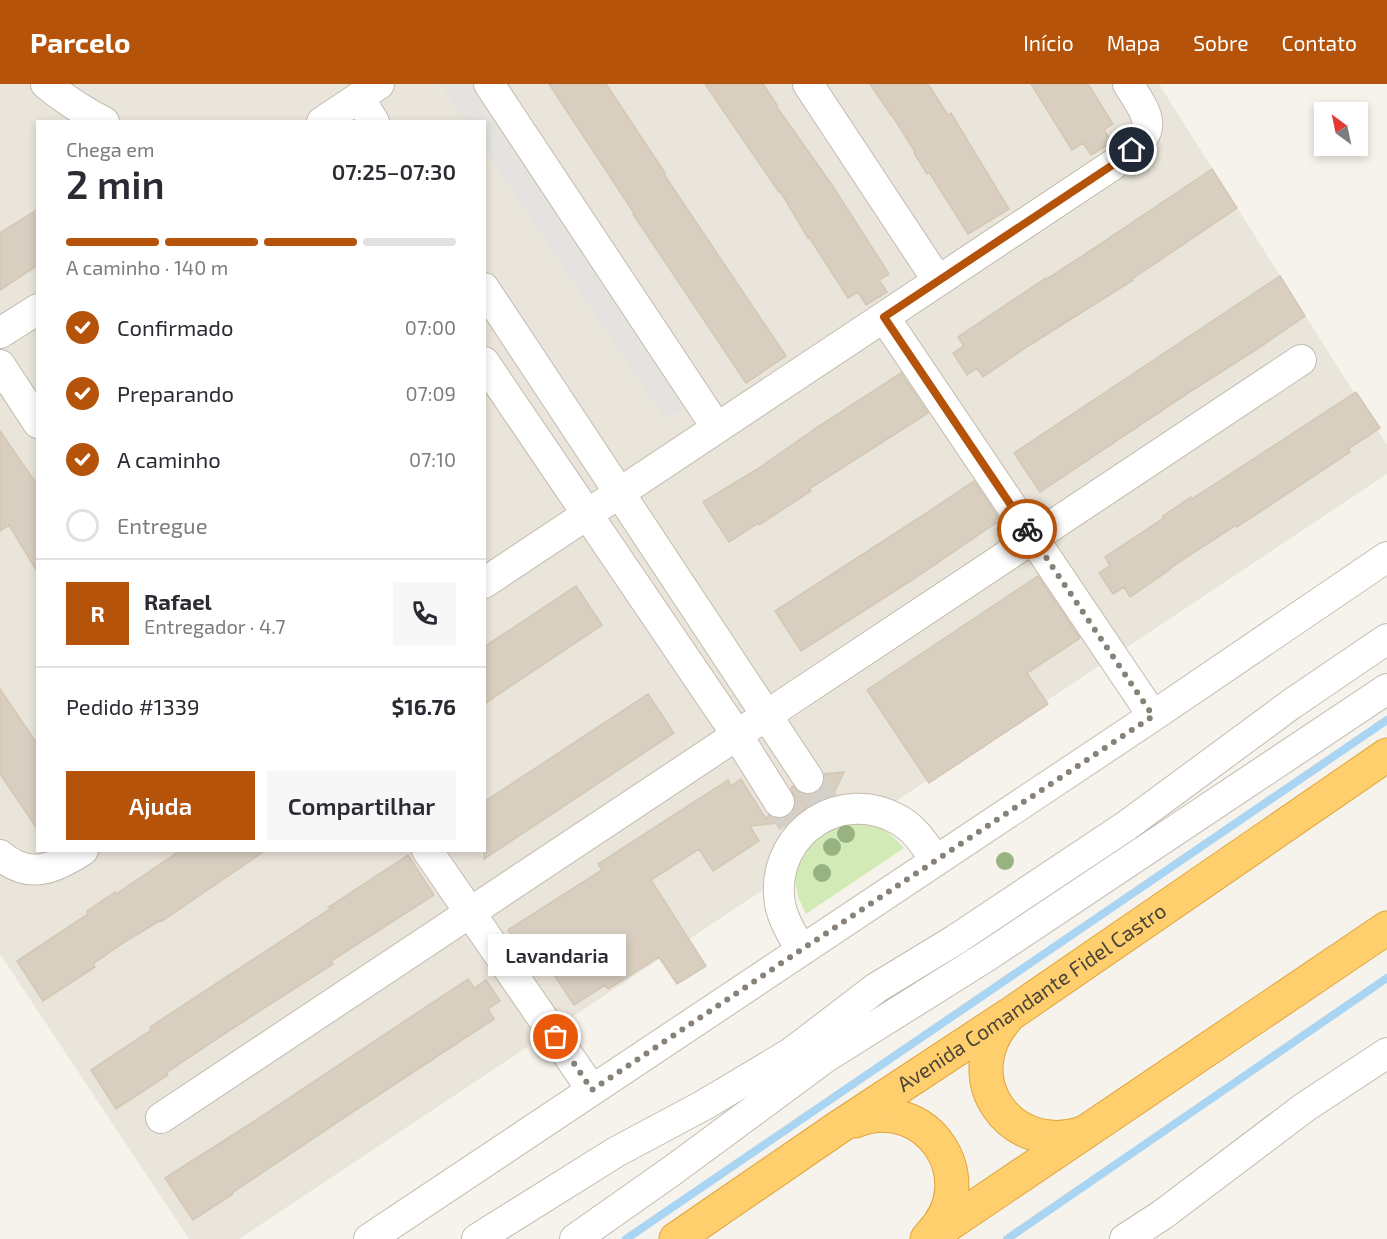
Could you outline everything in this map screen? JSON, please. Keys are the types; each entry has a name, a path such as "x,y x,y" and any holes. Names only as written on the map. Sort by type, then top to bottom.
{"highway":[{"name":"Avenida Comandante Fidel Castro","path":"676,1239 839,1127 1015,1011 1387,755"},
{"path":"927,1239 1387,928"},
{"path":"1015,1011 999,1027 993,1037 986,1060 988,1084 997,1106 1004,1116 1023,1130 1046,1138 1070,1136 1092,1128"},
{"path":"839,1127 871,1116 894,1116 905,1118 924,1129 940,1145 946,1155 952,1176 951,1198 943,1220 927,1239"}],"street":[{"path":"46,84 62,97 100,120"},
{"path":"489,84 717,428"},
{"path":"808,84 939,281"},
{"path":"487,575 588,514 1123,158 1140,143 1148,119 1128,84"},
{"path":"326,120 371,97"},
{"path":"486,291 808,778"},
{"path":"0,333 36,310"},
{"path":"884,317 1153,716"},
{"path":"161,1118 1301,360"},
{"path":"0,365 36,420"},
{"path":"486,365 737,735 790,819 786,855 781,868 778,890 787,926 801,950"},
{"path":"369,1239 1387,558"},
{"path":"477,1239 616,1152 704,1105 791,1053 876,988 956,940 1126,826 1290,705 1387,639"},
{"path":"574,1239 673,1170 826,1057 987,956 1387,689"},
{"path":"790,819 815,822 828,809 872,810 899,820 911,829 936,860"},
{"path":"0,855 8,862 22,868 37,870 51,868 80,852"},
{"path":"428,852 592,1090"},
{"path":"1125,1239 1162,1215 1305,1107 1387,1053"},
{"path":"516,1239 704,1105"}],"shaded area":[{"path":"0,84 1159,84 1387,445 1387,474 239,1239 189,1239 0,954"},
{"path":"440,84 467,84 684,407 665,420 486,152 486,120 464,120"}],"green space":[{"path":"838,823 867,824 881,828 904,848 806,914 798,897 795,878 798,860 807,844"}],"building":[{"path":"549,84 606,84 786,356 746,383"},
{"path":"705,84 763,84 889,274 879,280 887,292 866,305 858,292 848,298 780,191"},
{"path":"870,84 928,84 948,115 951,113 1009,209 968,234"},
{"path":"1031,84 1088,84 1113,124 1104,130 1112,142 1091,155 1083,143 1072,150"},
{"path":"1212,169 1237,208 1133,280 983,377 977,368 967,375 953,353 964,346 958,337"},
{"path":"36,210 36,266 0,290 0,233"},
{"path":"1280,276 1305,316 1040,492 1014,453"},
{"path":"901,373 928,413 809,489 811,491 759,525 758,523 729,542 703,502 759,468"},
{"path":"1356,392 1380,428 1348,449 1350,452 1237,527 1236,525 1170,568 1130,597 1124,587 1113,594 1099,573 1110,566 1105,557 1191,497 1192,499"},
{"path":"0,431 36,483 36,570 9,525 0,531"},
{"path":"974,481 1000,520 801,651 775,611"},
{"path":"1038,576 1080,638 1027,673 1048,704 929,783 867,690"},
{"path":"576,586 602,625 486,703 486,646"},
{"path":"0,689 36,742 36,827 0,774"},
{"path":"648,694 674,733 484,859 486,801"},
{"path":"844,772 833,795 809,806 788,822 750,826 759,841 713,871 699,849 651,880 706,966 677,984 659,957 608,989 605,985 574,1005 539,952 527,960 508,930 602,870 598,864 728,780 731,786 741,779 766,819 769,815 780,819 789,816 794,810 796,801 791,788 793,786 800,793 810,795 817,793 823,786 824,774"},
{"path":"178,852 263,852 162,921 126,941 93,964 95,967 43,1001 17,961 88,914 87,911 115,892 116,894"},
{"path":"408,855 434,895 331,961 333,964 227,1032 116,1109 91,1070 151,1030 150,1027"},
{"path":"468,979 474,988 486,980 500,1001 488,1009 494,1019 193,1220 165,1178"}],"waterway":[{"path":"626,1239 1387,720"},
{"path":"1007,1239 1387,978"}],"tunnel":[{"path":"808,778 825,804"},
{"path":"779,802 792,822"}],"way so far":[{"path":"556,1037 592,1090 1153,716 1027,529"}],"place":[{"name":"Lavandaria","path":"556,1037"}],"route":[{"path":"1027,529 884,317 1132,150"}]}
